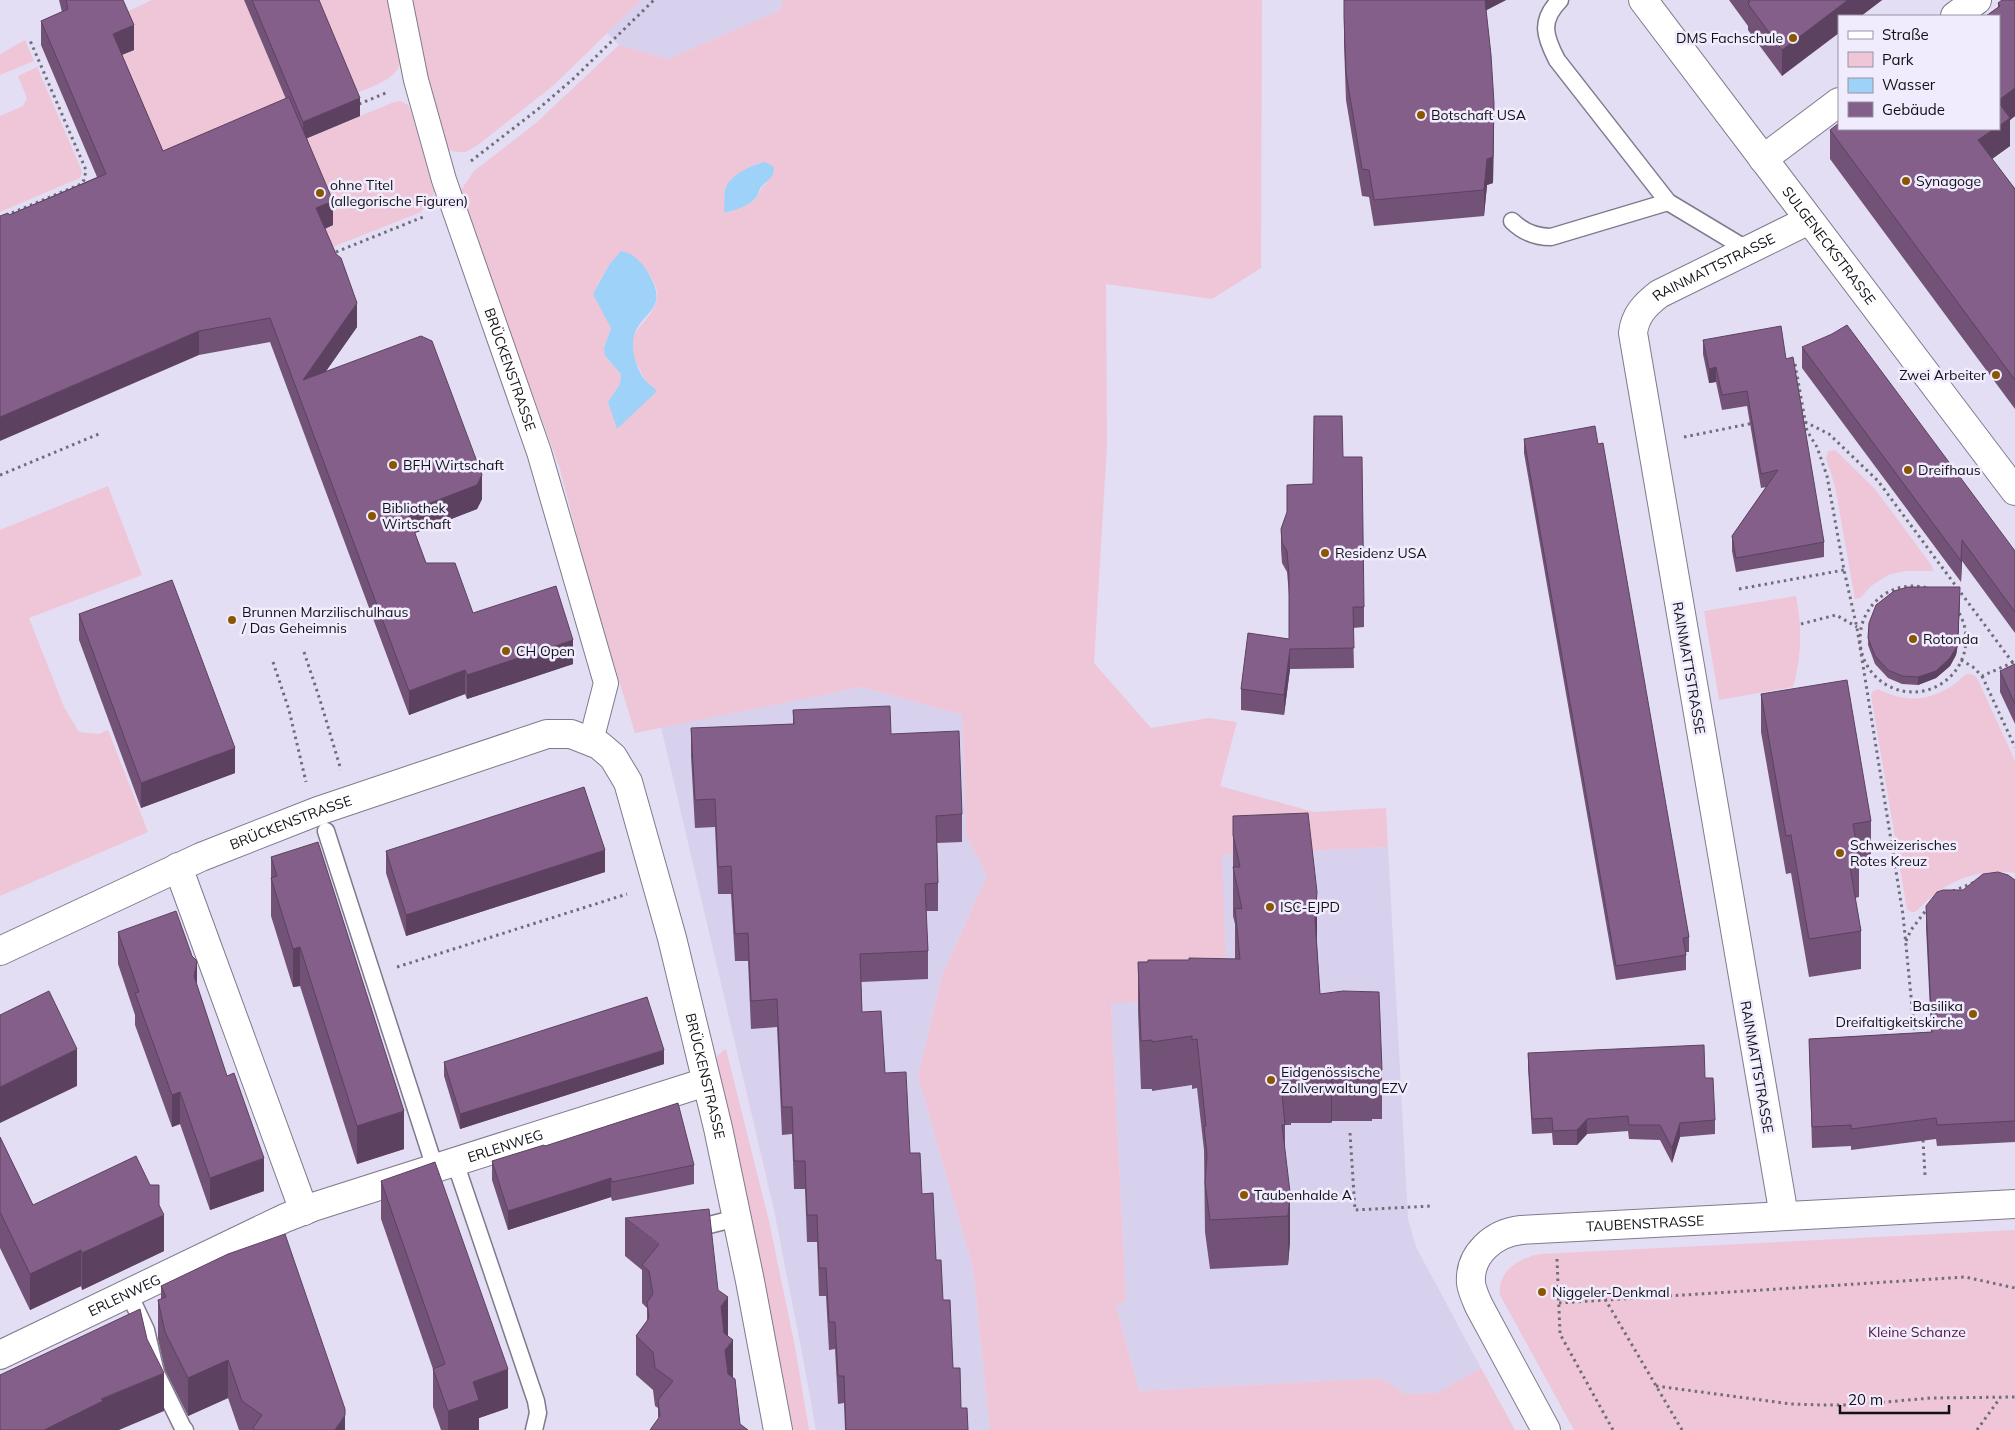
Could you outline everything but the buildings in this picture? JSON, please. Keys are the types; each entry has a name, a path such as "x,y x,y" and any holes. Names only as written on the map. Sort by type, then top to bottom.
{"street":[{"name":"BRÜCKENSTRASSE","path":"400,0 416,80 444,180 539,452 606,683 591,741"},
{"name":"SULGENECKSTRASSE","path":"1643,0 2015,491"},
{"path":"1956,15 1976,0"},
{"path":"1763,158 1838,103"},
{"name":"RAINMATTSTRASSE","path":"1784,1216 1633,333 1637,316 1659,294 1809,220"},
{"name":"BRÜCKENSTRASSE","path":"0,951 178,867 318,811 547,734 572,734 605,748 613,757 628,782 672,938 737,1218 766,1360 778,1430"},
{"path":"178,867 304,1211"},
{"name":"ERLENWEG","path":"0,1355 284,1218 706,1082"},
{"name":"TAUBENSTRASSE","path":"1546,1430 1472,1286 1472,1272 1478,1257 1485,1247 1498,1236 1521,1230 2015,1204"}],"lane":[{"path":"1560,0 1551,10 1546,24 1546,32 1557,60 1668,202 1748,250"},
{"path":"1512,220 1529,234 1551,237 1668,202"},
{"path":"326,832 373,975 536,1401 538,1413 534,1430"},
{"path":"675,1233 737,1218"},
{"path":"129,1294 146,1330 156,1373 182,1429"}],"path":[{"path":"444,180 537,110 573,79 654,0"},
{"path":"0,218 76,186 84,180 86,170 29,38"},
{"path":"76,186 79,192"},
{"path":"336,252 453,205"},
{"path":"1795,364 1807,431 1817,447 1827,476 1844,570 1857,628 1906,942 1915,1041"},
{"path":"1794,414 1804,413"},
{"path":"1651,444 1756,422"},
{"path":"1805,422 1830,434 1878,481 2014,663 1982,676"},
{"path":"0,475 99,434"},
{"path":"1739,589 1844,570"},
{"path":"1912,586 1928,589 1943,596 1955,607 1965,631 1965,648 1961,660 1950,677 1936,687 1920,691 1904,691 1889,686 1876,677 1866,664 1860,648 1860,632 1866,616 1875,602 1896,589 1912,586"},
{"path":"1955,607 1965,599"},
{"path":"1801,624 1836,615 1857,628"},
{"path":"304,652 338,759"},
{"path":"1961,660 1982,676 2015,747"},
{"path":"273,662 289,710 308,790"},
{"path":"1950,892 1979,881"},
{"path":"373,975 632,893"},
{"path":"1906,942 1916,923 1932,905"},
{"path":"1350,1133 1355,1210 1431,1206"},
{"path":"1923,1140 1926,1176"},
{"path":"1557,1256 1560,1334 1613,1430"},
{"path":"1559,1303 1965,1278 2015,1288"},
{"path":"1605,1299 1682,1430"},
{"path":"1656,1386 1791,1404 1823,1405 1851,1405 1931,1398 2015,1397"},
{"path":"1977,1430 2000,1397"}],"shaded area":[{"path":"641,0 783,0 780,10 668,59 619,45 607,33"},
{"path":"862,687 962,715 966,835 987,876 942,975 918,1077 973,1268 990,1430 816,1430 774,1210 661,727"},
{"path":"1388,847 1408,1219 1416,1247 1481,1368 1437,1393 1405,1394 1381,1378 1139,1391 1116,1305 1126,1301 1111,1002 1227,997 1221,855"}],"green space":[{"path":"152,0 244,0 295,119 163,175 113,59 120,15"},
{"path":"311,0 388,0 400,64 397,70 380,83 352,95"},
{"path":"410,0 641,0 554,85 478,145 466,152 456,152 449,150 441,141"},
{"path":"783,0 1262,0 1261,268 1212,299 1106,284 1107,444 1094,663 1151,728 1209,718 1237,722 1220,786 1314,812 1386,808 1388,847 1222,855 1227,997 1111,1003 1126,1301 1116,1305 1139,1391 1381,1378 1405,1394 1437,1393 1481,1368 1515,1430 990,1430 973,1268 918,1077 942,975 987,876 966,835 962,715 862,687 635,733 588,578 560,469 460,196 461,190 474,171 536,123 619,45 668,59 780,10","holes":["758,163 767,183 751,202 725,213 725,193 730,181 741,172","639,260 654,283 657,298 654,308 634,337 632,346 642,374 651,385 617,428 608,402 620,384 621,374 607,359 604,348 611,328 597,286 609,265"]},
{"path":"25,40 34,61 0,75 0,54"},
{"path":"37,67 82,171 80,178 0,212 0,116 23,106 27,98 18,76"},
{"path":"401,101 408,105 411,112 434,192 432,198 421,212 325,250 317,232 334,225 298,142 394,102"},
{"path":"1835,450 1875,489 1932,566 1933,571 1905,571 1888,575 1871,586 1860,598 1855,599 1835,486 1826,458 1828,451"},
{"path":"108,486 142,575 29,618 64,707 79,732 99,734 108,730 148,832 0,896 0,530"},
{"path":"1796,596 1800,642 1793,687 1719,700 1704,611"},
{"path":"1967,674 1974,675 1978,680 2015,761 2015,873 1994,872 1963,878 1945,887 1933,895 1915,912 1911,912 1907,909 1871,695 1873,691 1878,689 1906,698 1934,695 1954,685"},
{"path":"726,1049 769,1221 795,1347 809,1430 793,1430 753,1225 715,1065 717,1056"},
{"name":"Kleine Schanze","path":"2015,1230 2015,1430 1574,1430 1500,1295 1502,1279 1511,1267 1525,1258 1541,1254"}],"water":[{"path":"765,162 773,166 774,172 761,187 757,196 746,205 724,213 725,191 730,181 744,170"},
{"path":"621,251 638,260 653,281 656,294 655,303 635,333 633,349 639,371 645,380 657,391 617,429 608,402 620,384 621,374 605,356 604,348 611,328 593,294 609,265"}],"place":[{"name":"DMS Fachschule","path":"1793,38"},
{"name":"Botschaft USA","path":"1421,115"},
{"name":"Synagoge","path":"1906,181"},
{"name":"ohne Titel (allegorische Figuren)","path":"320,193"},
{"name":"Zwei Arbeiter","path":"1996,375"},
{"name":"BFH Wirtschaft","path":"393,465"},
{"name":"Dreifhaus","path":"1908,470"},
{"name":"Bibliothek Wirtschaft","path":"372,516"},
{"name":"Residenz USA","path":"1325,553"},
{"name":"Brunnen Marzilischulhaus / Das Geheimnis","path":"232,620"},
{"name":"Rotonda","path":"1913,639"},
{"name":"CH Open","path":"506,651"},
{"name":"Schweizerisches Rotes Kreuz","path":"1840,853"},
{"name":"ISC-EJPD","path":"1270,907"},
{"name":"Basilika Dreifaltigkeitskirche","path":"1973,1014"},
{"name":"Eidgenössische Zollverwaltung EZV","path":"1271,1080"},
{"name":"Taubenhalde A","path":"1244,1195"},
{"name":"Niggeler-Denkmal","path":"1542,1292"}]}
